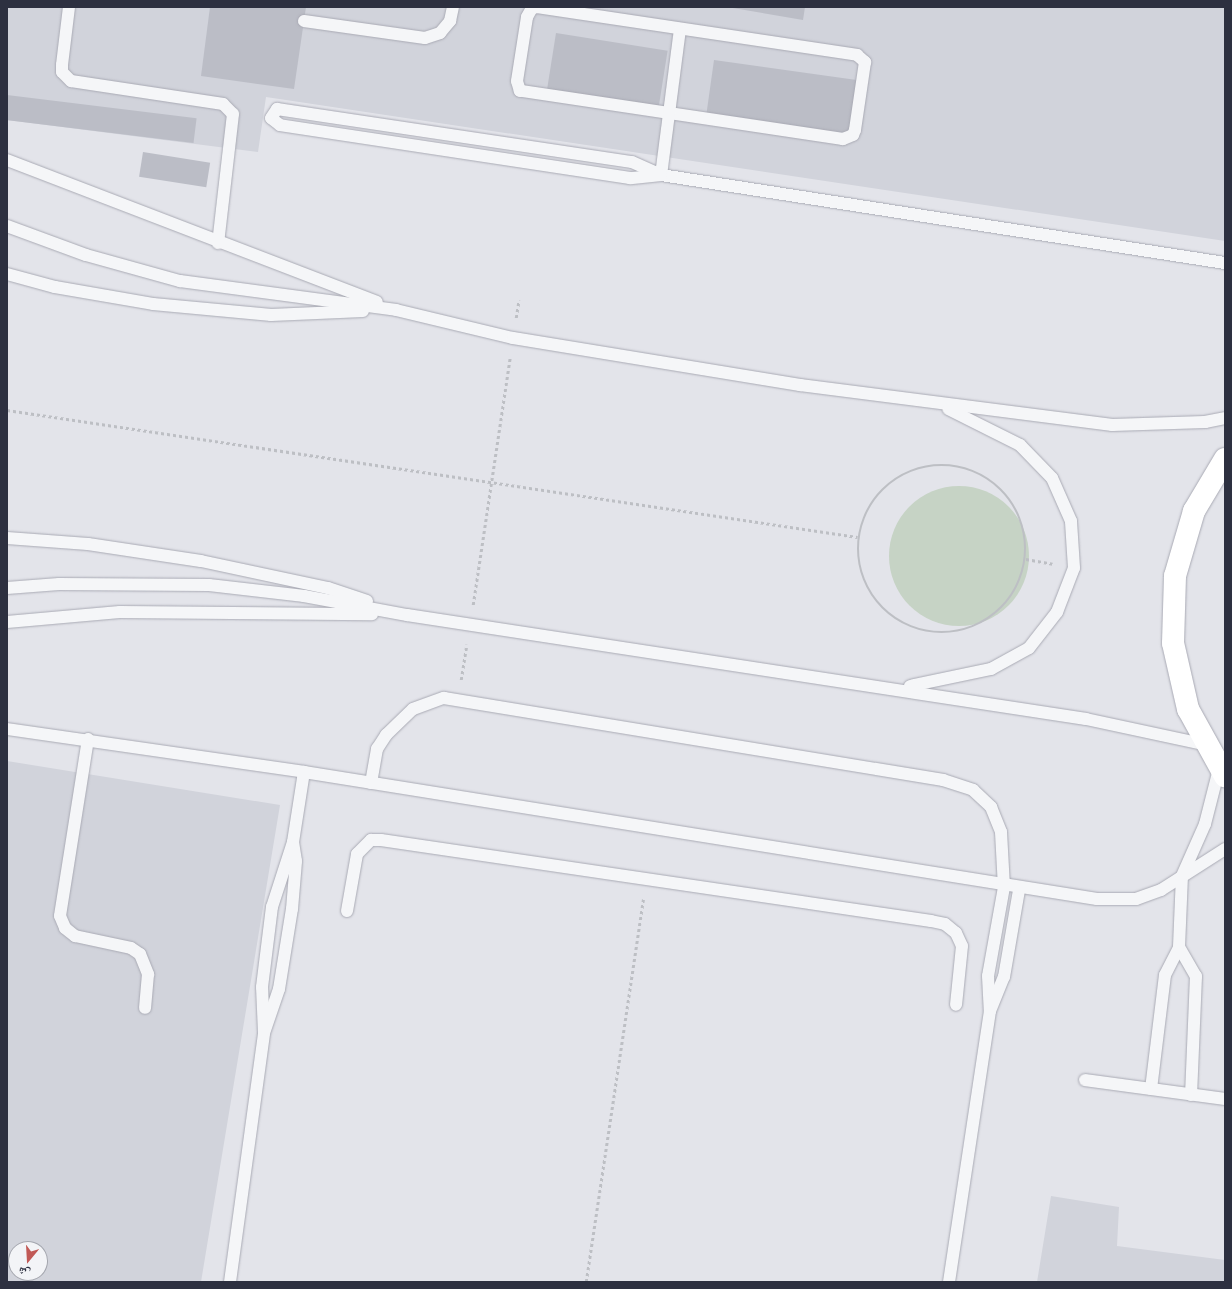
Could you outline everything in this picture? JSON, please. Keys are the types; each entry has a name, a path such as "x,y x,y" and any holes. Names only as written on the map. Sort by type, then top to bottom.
{"main road":[{"path":"1222,772 1188,709 1173,643 1175,576 1194,511 1225,459"}],"lane":[{"path":"69,7 62,72 71,80 223,104 233,114 218,243"},
{"path":"304,21 426,38 440,33 450,21 453,7"},
{"path":"537,7 594,12 680,29 857,55 862,57 865,67 856,130 849,138 520,91 517,81 528,12 537,7"},
{"path":"661,175 680,29"},
{"path":"661,175 632,162 283,109 272,112 271,118 280,125 630,178 661,175 1225,263"},
{"path":"7,160 218,243 396,310"},
{"path":"7,226 86,255 180,281 396,310 513,338 936,404 1112,425 1205,422 1225,418"},
{"path":"7,274 55,287 153,304 271,315 396,310"},
{"path":"898,688 945,681 991,669 1028,648 1057,612 1074,568 1071,521 1052,478 1020,445 936,404"},
{"path":"7,538 88,544 270,574 328,588 407,615"},
{"path":"7,588 59,584 210,585 304,596 407,615 470,623 898,688 1086,719 1207,745"},
{"path":"7,622 120,612 407,615"},
{"path":"371,783 377,749 386,735 413,710 429,701 459,698 936,779 965,788 991,807 1001,832 1004,887 988,976 990,1011 949,1282"},
{"path":"7,729 88,739 304,772 1019,890 1097,899 1136,899 1182,876 1225,849"},
{"path":"88,739 60,916 65,928 76,936 131,948 140,954 148,974 145,1008"},
{"path":"230,1282 264,1033 262,987 272,907 292,842 304,772"},
{"path":"1151,1089 1165,975 1179,948 1182,876 1205,824 1222,772"},
{"path":"347,911 356,854 371,840 646,879 945,924 956,933 962,946 956,1005"},
{"path":"264,1033 279,989 292,909 296,861 292,842"},
{"path":"990,1011 1004,977 1019,890"},
{"path":"1179,948 1196,976 1191,1095"},
{"path":"1085,1080 1225,1099"}],"path":[{"path":"459,698 519,300"},
{"path":"7,410 492,481 858,537"},
{"path":"952,465 984,476 1009,498 1024,527 1026,559 1016,591 994,616 964,631 931,633 899,623 874,601 859,571 858,537 868,506 890,482 920,468 952,465"},
{"path":"1026,559 1074,568"},
{"path":"586,1282 646,879"}],"shaded area":[{"path":"7,7 1225,7 1225,241 266,97 258,152 7,120"},
{"path":"7,761 280,805 201,1282 7,1282"},
{"path":"1051,1196 1119,1207 1117,1246 1225,1260 1225,1282 1037,1282"}],"green space":[{"path":"959,486 979,489 986,492 998,498 1013,512 1026,536 1029,556 1026,576 1023,583 1017,595 1003,610 979,623 959,626 939,623 932,620 920,614 905,600 892,576 889,556 892,536 895,529 901,517 915,502 939,489"}],"building":[{"path":"210,7 306,7 294,89 201,76"},
{"path":"727,7 805,7 803,20"},
{"path":"556,33 668,51 659,108 547,90"},
{"path":"714,60 857,80 849,135 706,115"},
{"path":"7,95 197,118 194,143 7,120"},
{"path":"143,152 210,163 206,187 139,177"}]}
